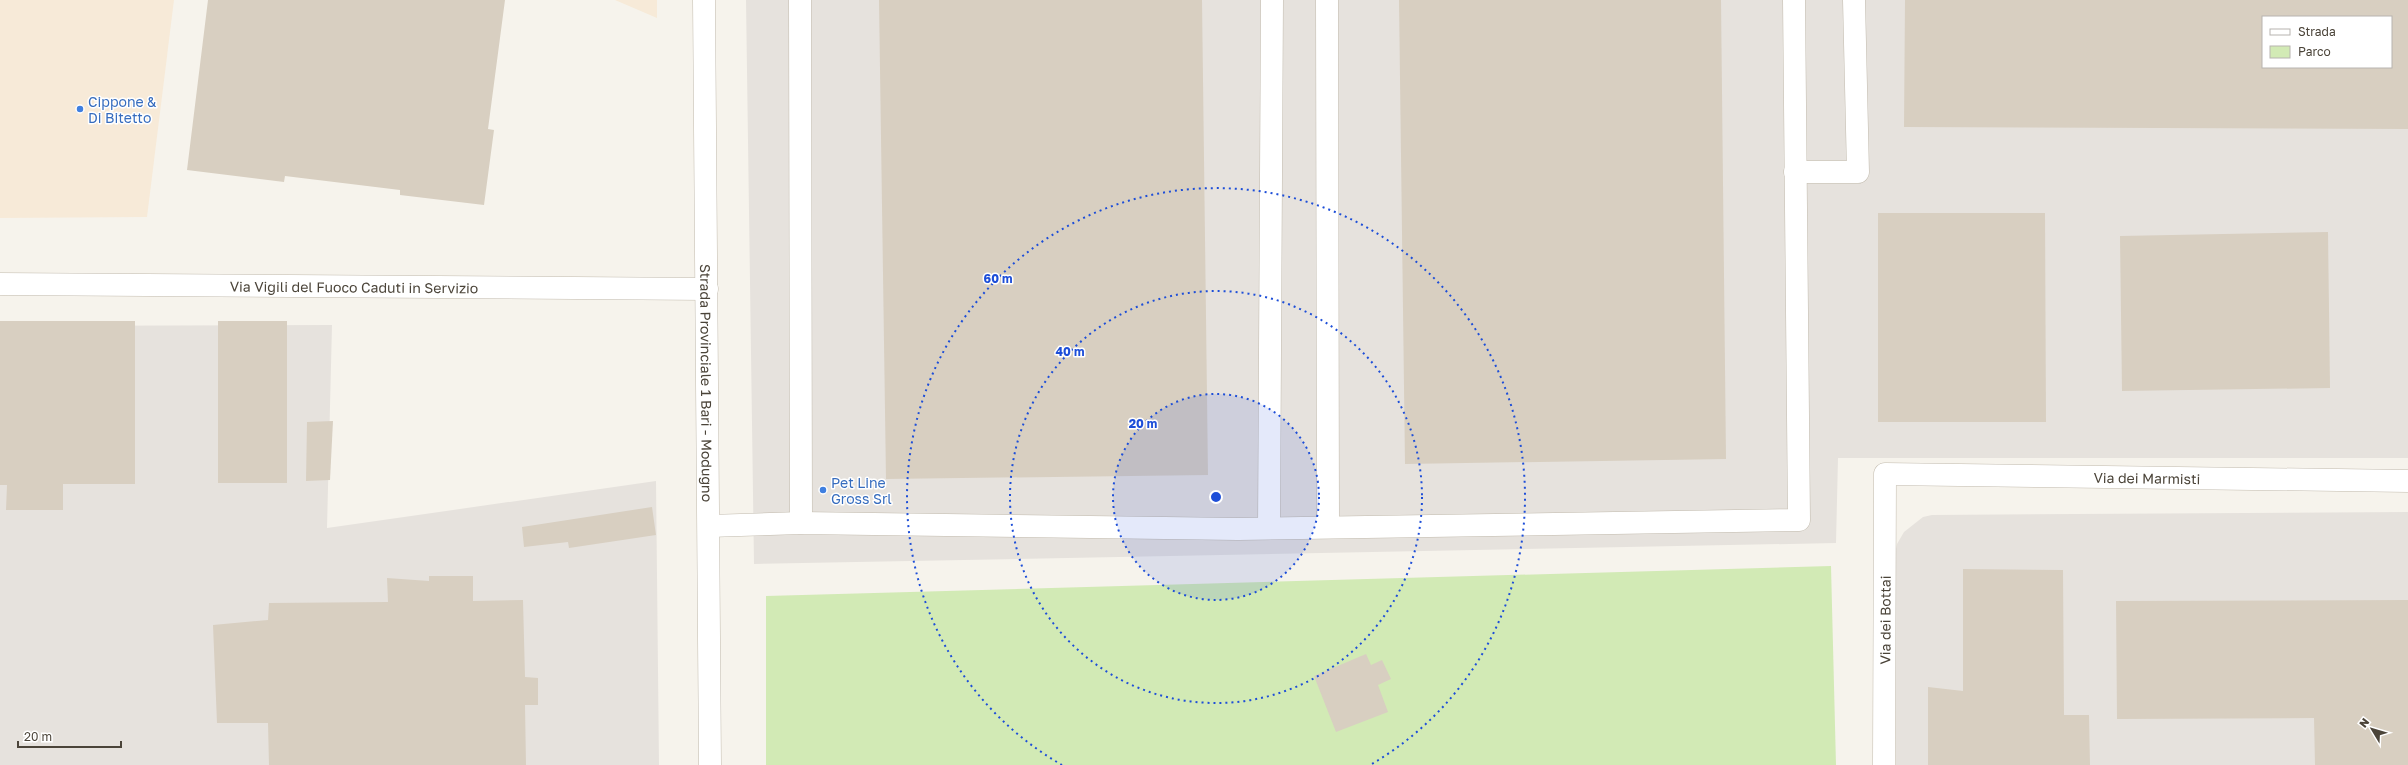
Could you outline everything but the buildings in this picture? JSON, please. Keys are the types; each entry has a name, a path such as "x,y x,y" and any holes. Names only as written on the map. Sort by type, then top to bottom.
{"street":[{"name":"Strada Provinciale 1 Bari - Modugno","path":"704,0 710,765"},
{"path":"800,0 801,523"},
{"path":"1269,528 1272,0"},
{"path":"1327,0 1328,527"},
{"path":"709,526 801,523 1269,528 1799,520 1794,0"},
{"path":"1795,172 1858,172 1854,0"},
{"name":"Via Vigili del Fuoco Caduti in Servizio","path":"0,284 707,289"},
{"name":"Via dei Marmisti","path":"1886,474 2408,481"},
{"name":"Via dei Bottai","path":"1884,765 1886,474"}],"shaded area":[{"name":"Cippone & Di Bitetto","path":"0,0 174,0 147,217 0,218"},
{"path":"615,0 657,0 657,18"},
{"path":"746,0 2408,0 2408,458 1838,458 1836,543 754,564"},
{"path":"332,325 327,528 656,481 659,765 0,765 0,326"},
{"path":"2408,512 2408,765 1896,765 1895,554 1897,544 1904,532 1923,517 1932,515"}],"green space":[{"path":"1831,566 1836,765 766,765 766,596"}],"place":[{"name":"Cippone & Di Bitetto","path":"80,109"},
{"name":"Pet Line Gross Srl","path":"823,490"}]}
